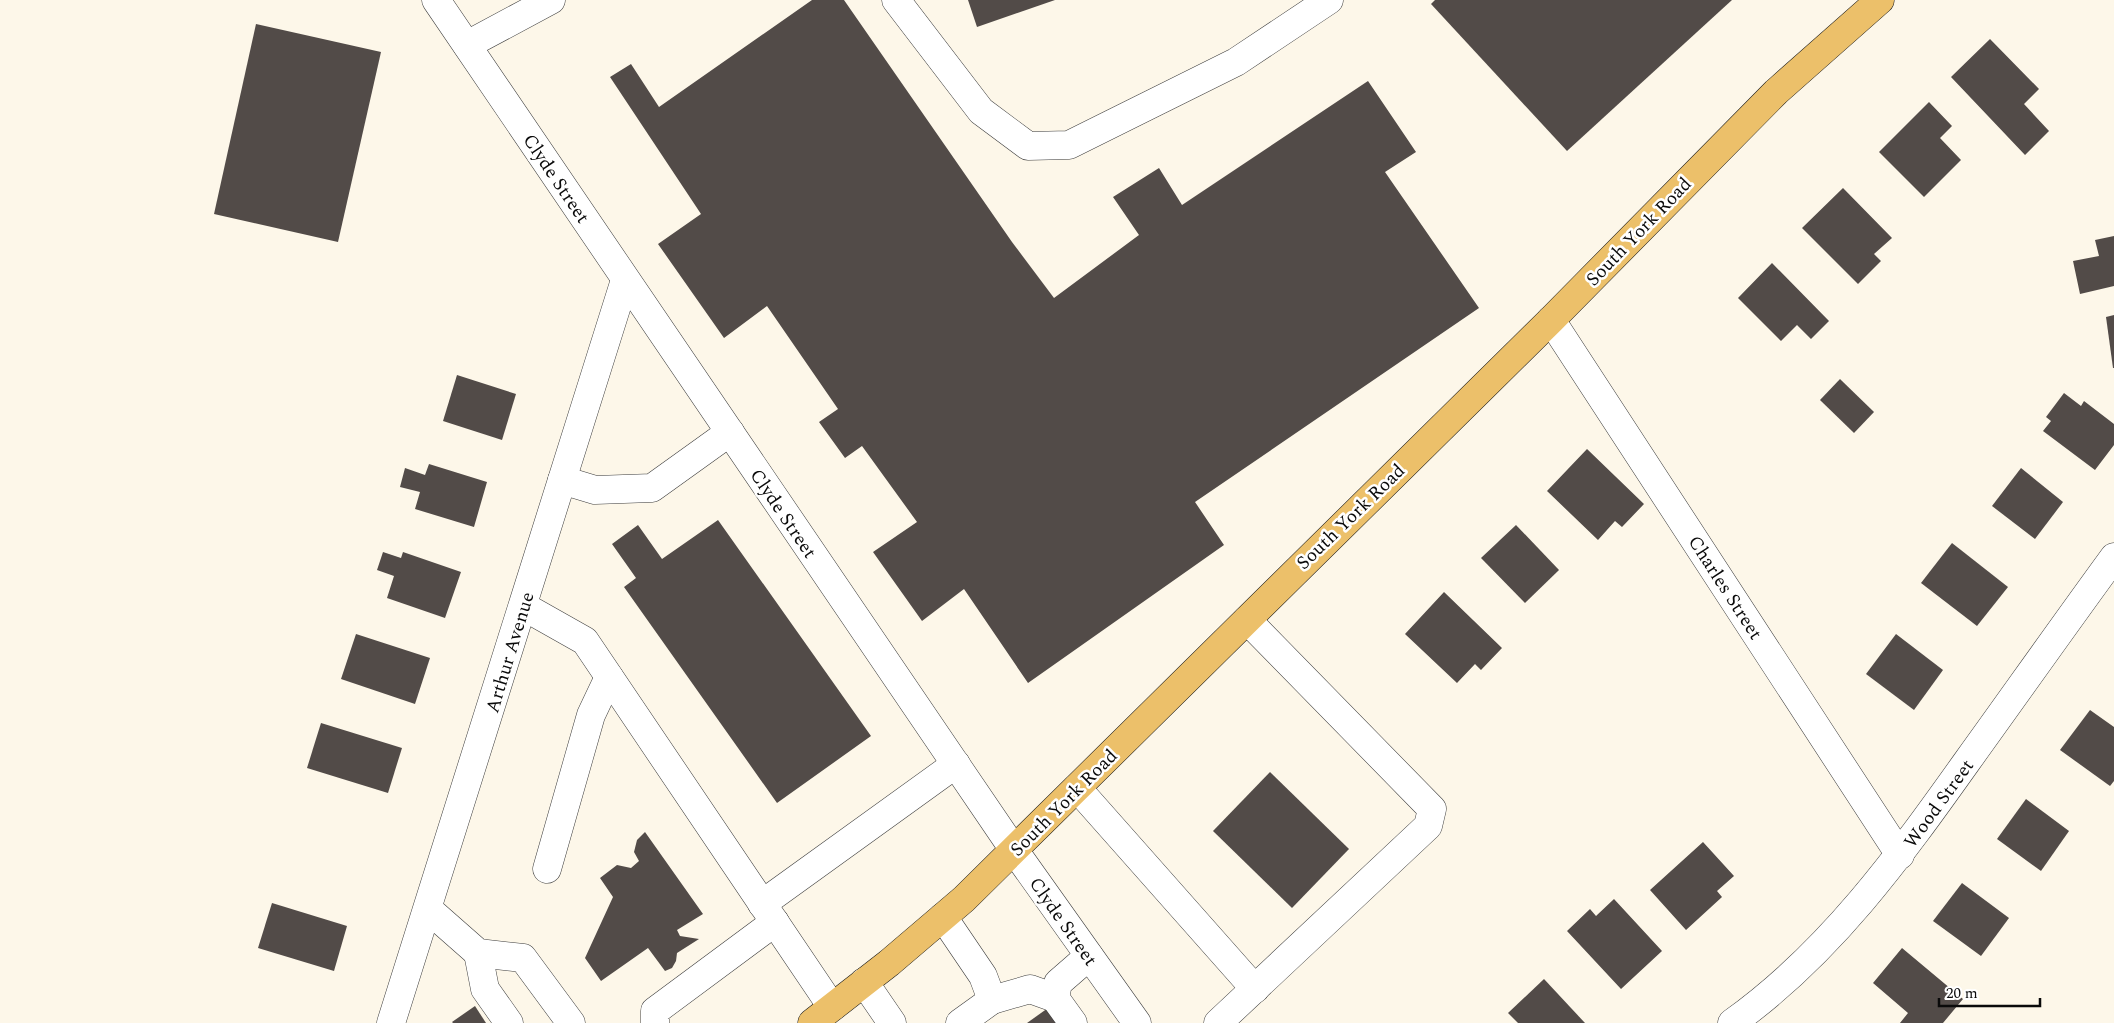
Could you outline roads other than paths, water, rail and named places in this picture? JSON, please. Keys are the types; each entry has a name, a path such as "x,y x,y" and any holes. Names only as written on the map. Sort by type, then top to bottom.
{"main road":[{"name":"South York Road","path":"822,1015 943,917 1014,850 1551,320 1776,92 1880,0"}],"street":[{"name":"Clyde Street","path":"436,0 1014,850 1136,1023"},
{"path":"467,45 550,0"},
{"path":"896,0 981,111 1028,146 1069,145 1236,62 1329,0"},
{"name":"Arthur Avenue","path":"391,1023 625,280"},
{"name":"Charles Street","path":"1551,320 1900,855"},
{"path":"562,480 595,490 652,488 730,432"},
{"name":"Wood Street","path":"1732,1023 1768,998 1832,936 1900,855 2114,556"},
{"path":"523,606 585,641 768,913 822,1015"},
{"path":"1218,1023 1428,826 1432,809 1248,620"},
{"path":"547,869 591,715 609,677"},
{"path":"655,1023 655,1011 768,913 956,764"},
{"path":"1077,788 1255,989"},
{"path":"428,909 478,953 524,958 571,1023"},
{"path":"943,917 983,976 992,1000"},
{"path":"478,953 486,989 509,1023"},
{"path":"1055,998 1058,983 1089,956"},
{"path":"864,982 892,1023"},
{"path":"960,1023 992,1000 1030,989 1055,998 1073,1023"}]}
